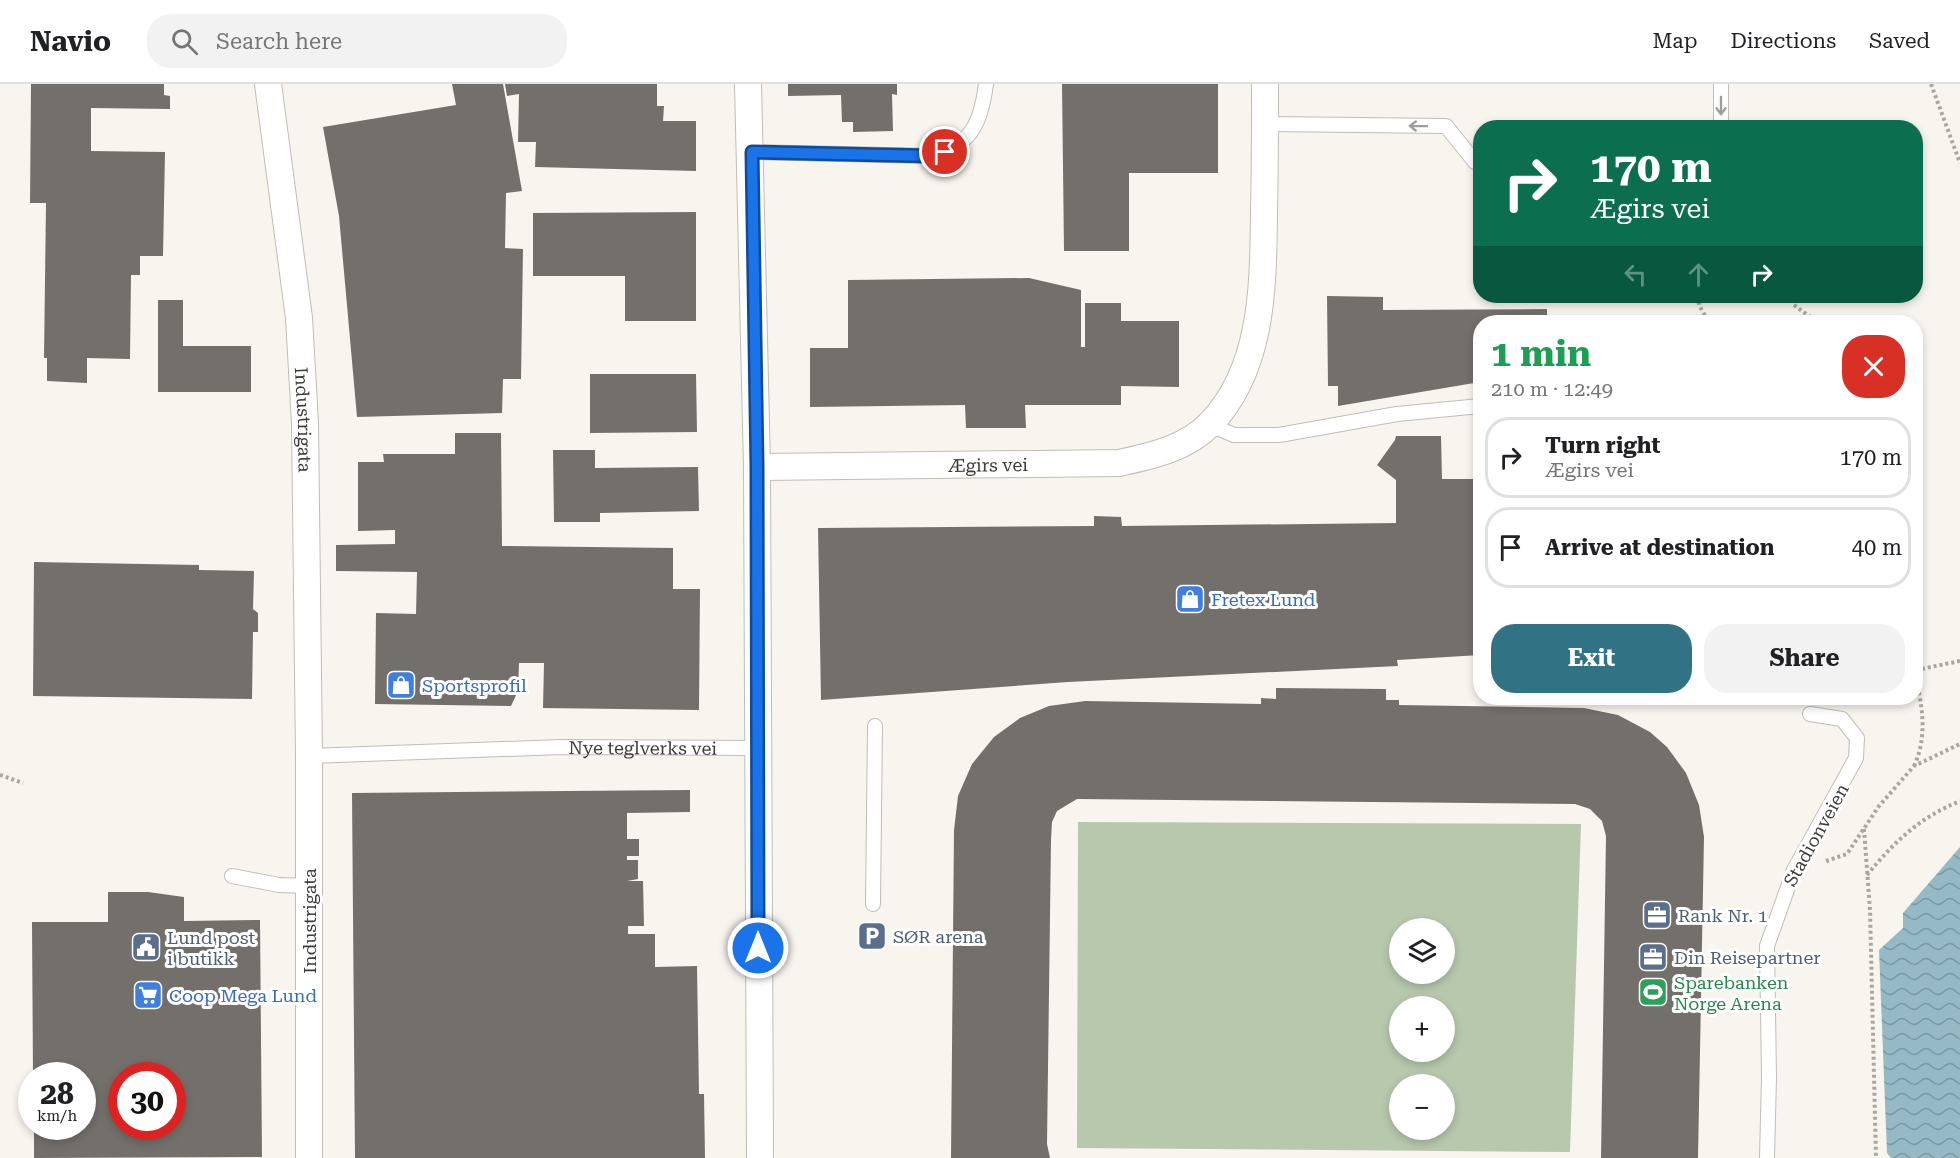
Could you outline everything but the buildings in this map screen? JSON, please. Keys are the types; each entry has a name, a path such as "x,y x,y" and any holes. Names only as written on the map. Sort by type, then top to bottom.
{"street":[{"name":"Industrigata","path":"268,84 300,330 305,423 309,756 309,1158"},
{"path":"748,84 752,152 757,467 760,1158"},
{"name":"Ægirs vei","path":"757,467 1119,463 1160,454 1191,439 1210,425 1231,396 1252,349 1263,292 1264,84"}],"lane":[{"path":"752,152 932,156 945,152 969,136 982,112 986,84"},
{"path":"1721,84 1721,120"},
{"path":"1265,124 1446,126 1473,158"},
{"path":"1210,425 1234,435 1279,435 1398,414 1473,407"},
{"name":"Stadionveien","path":"1767,1158 1770,1077 1767,946 1784,892 1794,870 1852,770 1858,748 1857,738 1842,719 1815,714"},
{"path":"873,904 875,726"},
{"name":"Nye teglverks vei","path":"309,756 529,748 758,748"},
{"path":"232,876 279,885 309,886"}],"path":[{"path":"1931,84 1960,163"},
{"path":"1794,305 1808,315"},
{"path":"1923,669 1960,661"},
{"path":"1794,870 1847,854 1879,806 1914,766 1920,753 1921,705"},
{"path":"1914,766 1960,744"},
{"path":"0,775 23,783"},
{"path":"1866,876 1896,840 1936,811 1960,801"},
{"path":"1864,829 1876,1158"}],"green space":[{"path":"1078,822 1581,824 1570,1152 1077,1148"}],"water":[{"path":"1960,847 1960,1158 1891,1158 1887,1153 1879,950 1903,928 1903,913"}],"place":[{"name":"Fretex Lund","path":"1190,599"},
{"name":"Sportsprofil","path":"401,685"},
{"name":"Rank Nr. 1","path":"1657,915"},
{"name":"SØR arena","path":"872,936"},
{"name":"Lund post i butikk","path":"146,947"},
{"name":"Din Reisepartner","path":"1653,957"},
{"name":"Sparebanken Norge Arena","path":"1653,992"},
{"name":"Coop Mega Lund","path":"148,995"}],"route":[{"path":"758,948 757,467 752,152 932,156 945,152"}]}
